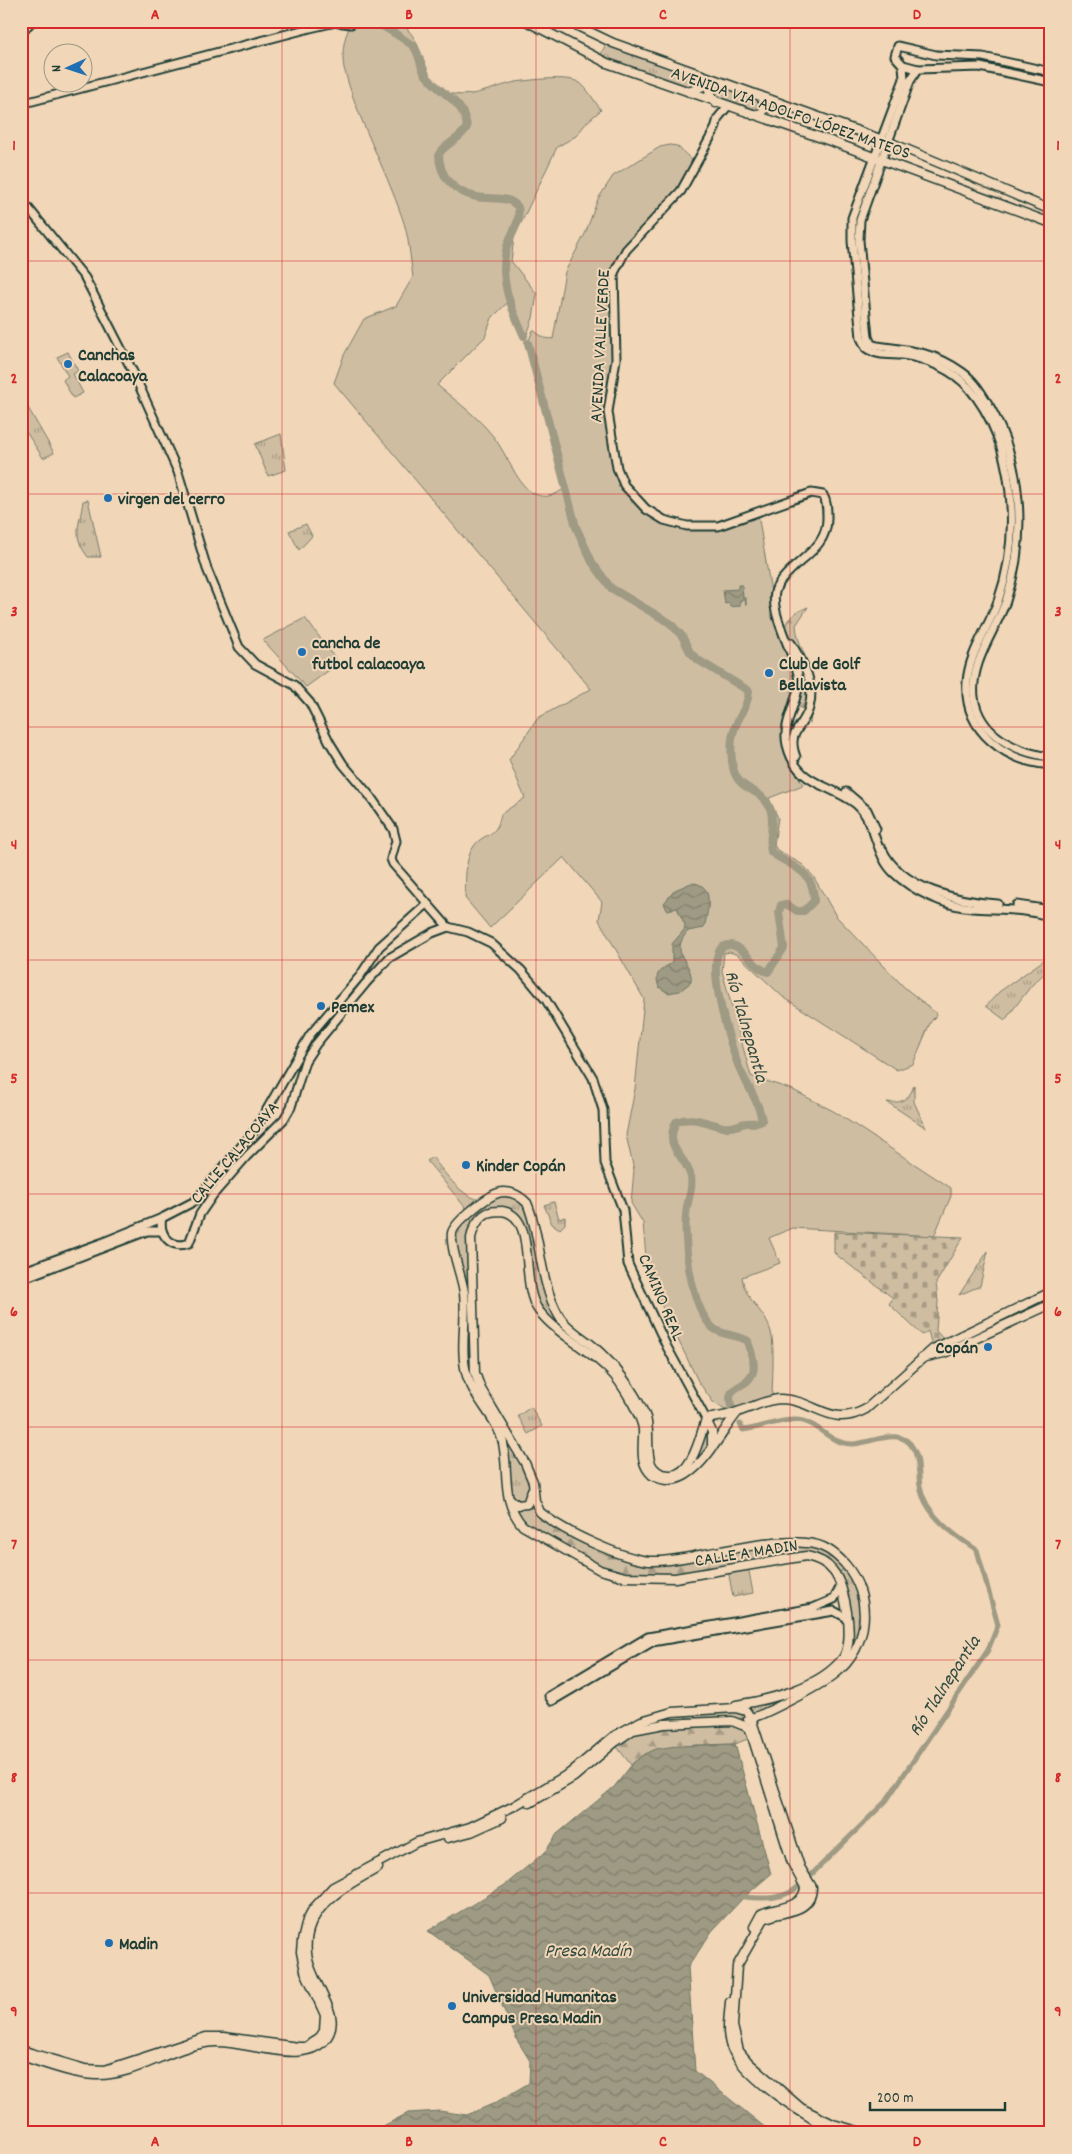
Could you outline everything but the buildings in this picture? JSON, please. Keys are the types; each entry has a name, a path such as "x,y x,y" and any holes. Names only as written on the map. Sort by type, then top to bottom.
{"main road":[{"name":"AVENIDA VIA ADOLFO LÓPEZ MATEOS","path":"526,21 599,60 727,107 878,158 1051,223"},
{"name":"AVENIDA VIA ADOLFO LÓPEZ MATEOS","path":"567,21 613,43 888,142 1051,210"},
{"path":"711,83 709,90 716,103"},
{"path":"689,92 711,83 723,83"},
{"path":"751,115 758,115 764,110 764,103 760,96"},
{"name":"CALLE A MADIN","path":"527,1203 522,1198 506,1192 495,1194 484,1201 454,1228 452,1240 464,1296 465,1356 468,1376 500,1436 508,1496 514,1515 528,1531 600,1570 612,1574 635,1578 674,1578 806,1556 822,1561 837,1576"},
{"path":"527,1203 542,1272 561,1319 616,1368 627,1381 648,1420 649,1459 654,1469 666,1475 680,1473 687,1465 706,1419"},
{"path":"21,2056 84,2074 100,2075 114,2074 188,2048 215,2042 298,2053 315,2048 329,2034 331,2015 308,1960 308,1939 316,1913 332,1896 418,1847 471,1832 516,1811 574,1777 614,1743 633,1730 651,1725 732,1721 751,1718 836,1674 851,1659 863,1626 863,1597 857,1580 832,1551 806,1543 733,1548 668,1561 641,1560 613,1553 544,1516 537,1507 534,1484 481,1389 475,1373 471,1238 477,1222 488,1212 502,1211 515,1216 523,1215 527,1203"},
{"path":"515,1216 523,1228 531,1297 548,1321 606,1366 619,1380 640,1418 643,1431 642,1460 652,1476 660,1480 678,1480 698,1467 711,1448 726,1419"},
{"path":"458,1262 465,1266 472,1260"},
{"path":"528,1276 532,1269 538,1268 542,1272"},
{"path":"706,1419 726,1419 736,1413 772,1400 783,1399 792,1400 836,1417 855,1415 866,1409 920,1358 937,1346 1051,1292"},
{"path":"920,1358 944,1353 1051,1304"},
{"path":"538,1309 548,1313 555,1306"},
{"path":"706,1419 712,1432 711,1448"},
{"path":"696,1446 701,1453 711,1448"},
{"path":"504,1458 521,1458"},
{"path":"508,1496 517,1505 527,1504 534,1484"},
{"path":"713,1709 776,1697 825,1674 835,1666 848,1649 848,1622 837,1576 842,1570 850,1570"},
{"path":"848,1622 855,1629 863,1626"},
{"path":"21,2050 85,2069 104,2070 206,2037 224,2037 298,2047 313,2043 324,2031 325,2015 305,1970 301,1952 307,1920 326,1893 417,1842 470,1827 514,1806 577,1768 609,1740 631,1725 661,1714 742,1708 751,1718 804,1878 805,1887 802,1898 779,1910 761,1914 735,1965 728,2027 730,2044 738,2059 798,2112 819,2124 842,2133"},
{"path":"686,1711 686,1722"},
{"path":"732,1721 746,1727 751,1733 792,1863 804,1878"},
{"path":"735,1965 733,2026 736,2042 743,2056 802,2108 834,2124 865,2133"}],"street":[{"path":"21,33 32,21"},
{"path":"21,104 336,22 353,23"},
{"path":"1051,72 983,57 936,55 898,46 895,56 903,65 918,69 980,67 1051,82"},
{"path":"935,68 938,62 936,55"},
{"path":"878,158 880,139 904,79 903,65"},
{"path":"918,69 910,81 888,142 878,158 856,204 851,229 861,338 878,354 907,356 928,362 954,375 974,395 991,426 1001,449 1009,480 1012,510 1006,570 998,601 969,664 966,695 969,712 975,725 1000,748 1031,763 1051,765"},
{"name":"AVENIDA VALLE VERDE","path":"727,107 718,118 715,129 681,191 626,250 617,264 613,284 616,370 609,403 608,420 617,468 624,485 646,509 664,520 700,527 718,526 811,493 823,495 826,500 827,521 822,541 782,579 774,592 775,607 798,677 794,703 787,720 786,737 793,761 811,781 850,800 863,811 883,860 896,875 925,893 957,906 1022,910 1051,917"},
{"path":"21,199 85,278 133,372 178,472 204,561 239,647 255,664 294,685 310,703 330,744 343,764 370,796 393,829 396,840 391,859 396,869 448,927"},
{"path":"869,346 915,350 931,355 960,371 976,385 998,421 1009,448 1020,509 1017,540 1006,601 978,664 974,695 977,711 991,731 1019,751 1051,756"},
{"name":"AVENIDA VALLE VERDE","path":"783,632 809,676 811,688 809,709 793,737 797,760 804,770 819,781 846,792 861,803 872,817 884,853 900,871 923,886 954,899 1051,910"},
{"path":"794,703 802,711 809,709"},
{"path":"21,1272 162,1218 195,1201 255,1130 310,1035 360,976 383,943 427,904"},
{"name":"CALLE CALACOAYA","path":"162,1231 168,1241 180,1245 189,1243 204,1207 284,1119 297,1087 301,1070 316,1044 366,983 397,953 432,933 448,927"},
{"name":"CAMINO REAL","path":"448,927 480,937 508,958 546,1000 593,1078 601,1102 605,1163 623,1210 628,1264 667,1347 706,1419"},
{"path":"360,976 366,977 366,983"},
{"path":"284,1080 291,1082 297,1087"},
{"path":"255,1130 257,1135 265,1138"},
{"path":"195,1201 204,1207"},
{"path":"21,1279 147,1231 162,1231 162,1218"},
{"path":"840,1588 834,1600 813,1608 666,1632 648,1637 632,1649 552,1702 549,1696 632,1649 659,1640 836,1611 848,1622"}],"green space":[{"name":"Club de Golf Bellavista","path":"388,20 397,22 407,29 414,38 435,83 442,90 453,94 477,93 522,81 567,79 580,83 601,110 587,122 576,136 557,147 514,238 511,261 537,294 533,318 525,340 514,319 509,301 492,318 485,337 437,385 480,421 497,441 520,481 531,492 540,496 558,493 566,487 528,343 533,330 544,338 553,339 565,272 585,234 598,199 613,176 660,147 670,145 677,146 696,164 681,191 617,264 616,328 609,403 613,467 618,480 635,503 652,518 661,523 686,528 708,528 758,514 772,598 795,678 782,728 783,748 803,785 769,798 778,818 774,845 777,850 803,865 813,876 836,916 904,987 937,1014 930,1023 913,1064 897,1070 783,997 738,955 730,952 724,953 722,971 751,1076 793,1090 835,1112 951,1188 951,1196 934,1236 792,1228 769,1238 780,1263 742,1277 747,1292 765,1318 771,1332 773,1356 772,1400 731,1414 713,1402 698,1381 658,1298 647,1268 643,1223 631,1203 634,1170 626,1135 635,1089 644,999 599,920 602,902 564,857 490,928 465,898 466,871 474,846 478,841 493,832 501,814 525,798 509,760 538,718 591,689 334,383 344,355 364,319 396,306 413,277 408,239 402,217 356,106 344,68 344,43 348,30 355,21"},
{"path":"607,41 775,102 766,120 599,59"},
{"path":"68,352 78,371 73,374 83,393 73,398 63,380 68,376 57,357"},
{"path":"23,399 54,453 43,458 21,424"},
{"path":"281,434 286,470 268,476 255,444"},
{"path":"88,500 101,557 88,557 78,536 83,501"},
{"path":"306,524 312,536 299,550 289,531"},
{"path":"808,607 796,625 798,638 809,667 813,686 810,723 802,718 805,709 800,708 795,702 799,686 784,631 787,622 792,616"},
{"name":"cancha de futbol calacoaya","path":"305,618 339,663 306,687 263,640"},
{"path":"1051,955 1051,967 1031,986 1005,1020 986,1006 999,992"},
{"path":"914,1085 914,1102 926,1128 887,1102 904,1100 910,1094"},
{"path":"432,1157 461,1190 475,1199 484,1201 501,1193 511,1193 522,1198 527,1203 542,1269 558,1314 624,1378 648,1420 651,1464 658,1472 670,1475 678,1472 690,1461 706,1419 712,1432 712,1446 689,1474 674,1481 665,1481 656,1478 645,1468 642,1453 641,1422 630,1398 613,1373 602,1362 552,1326 542,1315 533,1303 529,1290 526,1243 523,1229 517,1219 506,1212 488,1212 477,1222 471,1238 475,1373 481,1389 525,1463 533,1482 532,1494 527,1504 518,1505 512,1501 508,1496 502,1442 467,1376 464,1296 452,1233 457,1224 470,1213 427,1161"},
{"path":"554,1202 559,1219 565,1217 565,1224 560,1229 552,1224 544,1205"},
{"path":"834,1232 963,1237 936,1283 938,1301 936,1331 946,1342 933,1349 928,1331 922,1335 889,1304 893,1298 834,1253"},
{"path":"988,1251 980,1286 959,1295"},
{"path":"1051,1292 1051,1304 944,1353 933,1349"},
{"path":"531,1407 542,1426 528,1434 518,1416"},
{"path":"530,1500 540,1512 603,1548 649,1561 733,1548 815,1544 850,1571 837,1576 814,1558 692,1576 612,1574 528,1531 512,1503"},
{"path":"748,1566 753,1593 733,1597 728,1570"},
{"path":"845,1569 857,1580 863,1626 844,1666 751,1718 686,1722 686,1711 713,1709 776,1697 835,1666 849,1638 837,1576 839,1572"},
{"path":"741,1723 750,1738 735,1744 696,1745 634,1762 631,1765 614,1743 641,1728"}],"water":[{"path":"738,585 742,585 743,598 746,598 746,605 745,600 740,600 740,606 730,607 729,603 725,604 723,590 738,589"},
{"path":"691,883 699,884 707,894 707,915 704,928 688,931 682,939 680,946 691,975 691,982 680,991 668,993 659,987 657,982 658,974 672,963 672,944 684,930 685,925 677,908 667,910 664,903 675,890"},
{"name":"Presa Madín","path":"735,1744 771,1874 744,1897 712,1931 688,1967 695,2071 772,2133 370,2133 408,2113 439,2111 467,2115 495,2103 529,2083 530,2061 517,2040 489,1975 428,1931 505,1885 545,1852 557,1834 614,1787 634,1762 645,1754 656,1749 676,1746"}],"waterway":[{"name":"Río Tlalnepantla","path":"374,21 413,46 425,74 456,103 465,118 467,127 439,154 445,177 455,188 469,195 505,199 518,207 518,218 507,247 504,270 507,293 524,336"},
{"name":"Río Tlalnepantla","path":"528,343 576,527 592,562 611,588 670,623 682,636 690,652 698,660 749,691 747,702 732,737 731,753 734,771 742,784 764,799 769,806 772,817 771,852 800,870 810,882 813,890 814,901 804,911 797,911 786,904 781,905 779,912 784,948 768,972 758,967 741,950 731,945 721,949 716,960 719,998 729,1039 762,1121 733,1127 723,1127 688,1119 676,1122 673,1131 673,1145 691,1177 686,1235 693,1288 705,1318 713,1328 748,1341 753,1360 754,1368 750,1378 733,1390 731,1394 732,1409"},
{"name":"Río Tlalnepantla","path":"740,1424 743,1430 795,1420 810,1424 844,1443 861,1443 886,1437 901,1438 908,1441 917,1457 920,1486 928,1506 950,1531 977,1550 998,1625 988,1650 886,1801 810,1876"},
{"name":"Río Tlalnepantla","path":"744,1897 766,1898 781,1896 800,1885"}],"place":[{"name":"Canchas Calacoaya","path":"68,364"},
{"name":"virgen del cerro","path":"108,498"},
{"name":"cancha de futbol calacoaya","path":"302,652"},
{"name":"Club de Golf Bellavista","path":"769,673"},
{"name":"Pemex","path":"321,1006"},
{"name":"Kinder Copán","path":"466,1165"},
{"name":"Copán","path":"988,1347"},
{"name":"Madin","path":"109,1943"},
{"name":"Universidad Humanitas Campus Presa Madin","path":"452,2006"}]}
